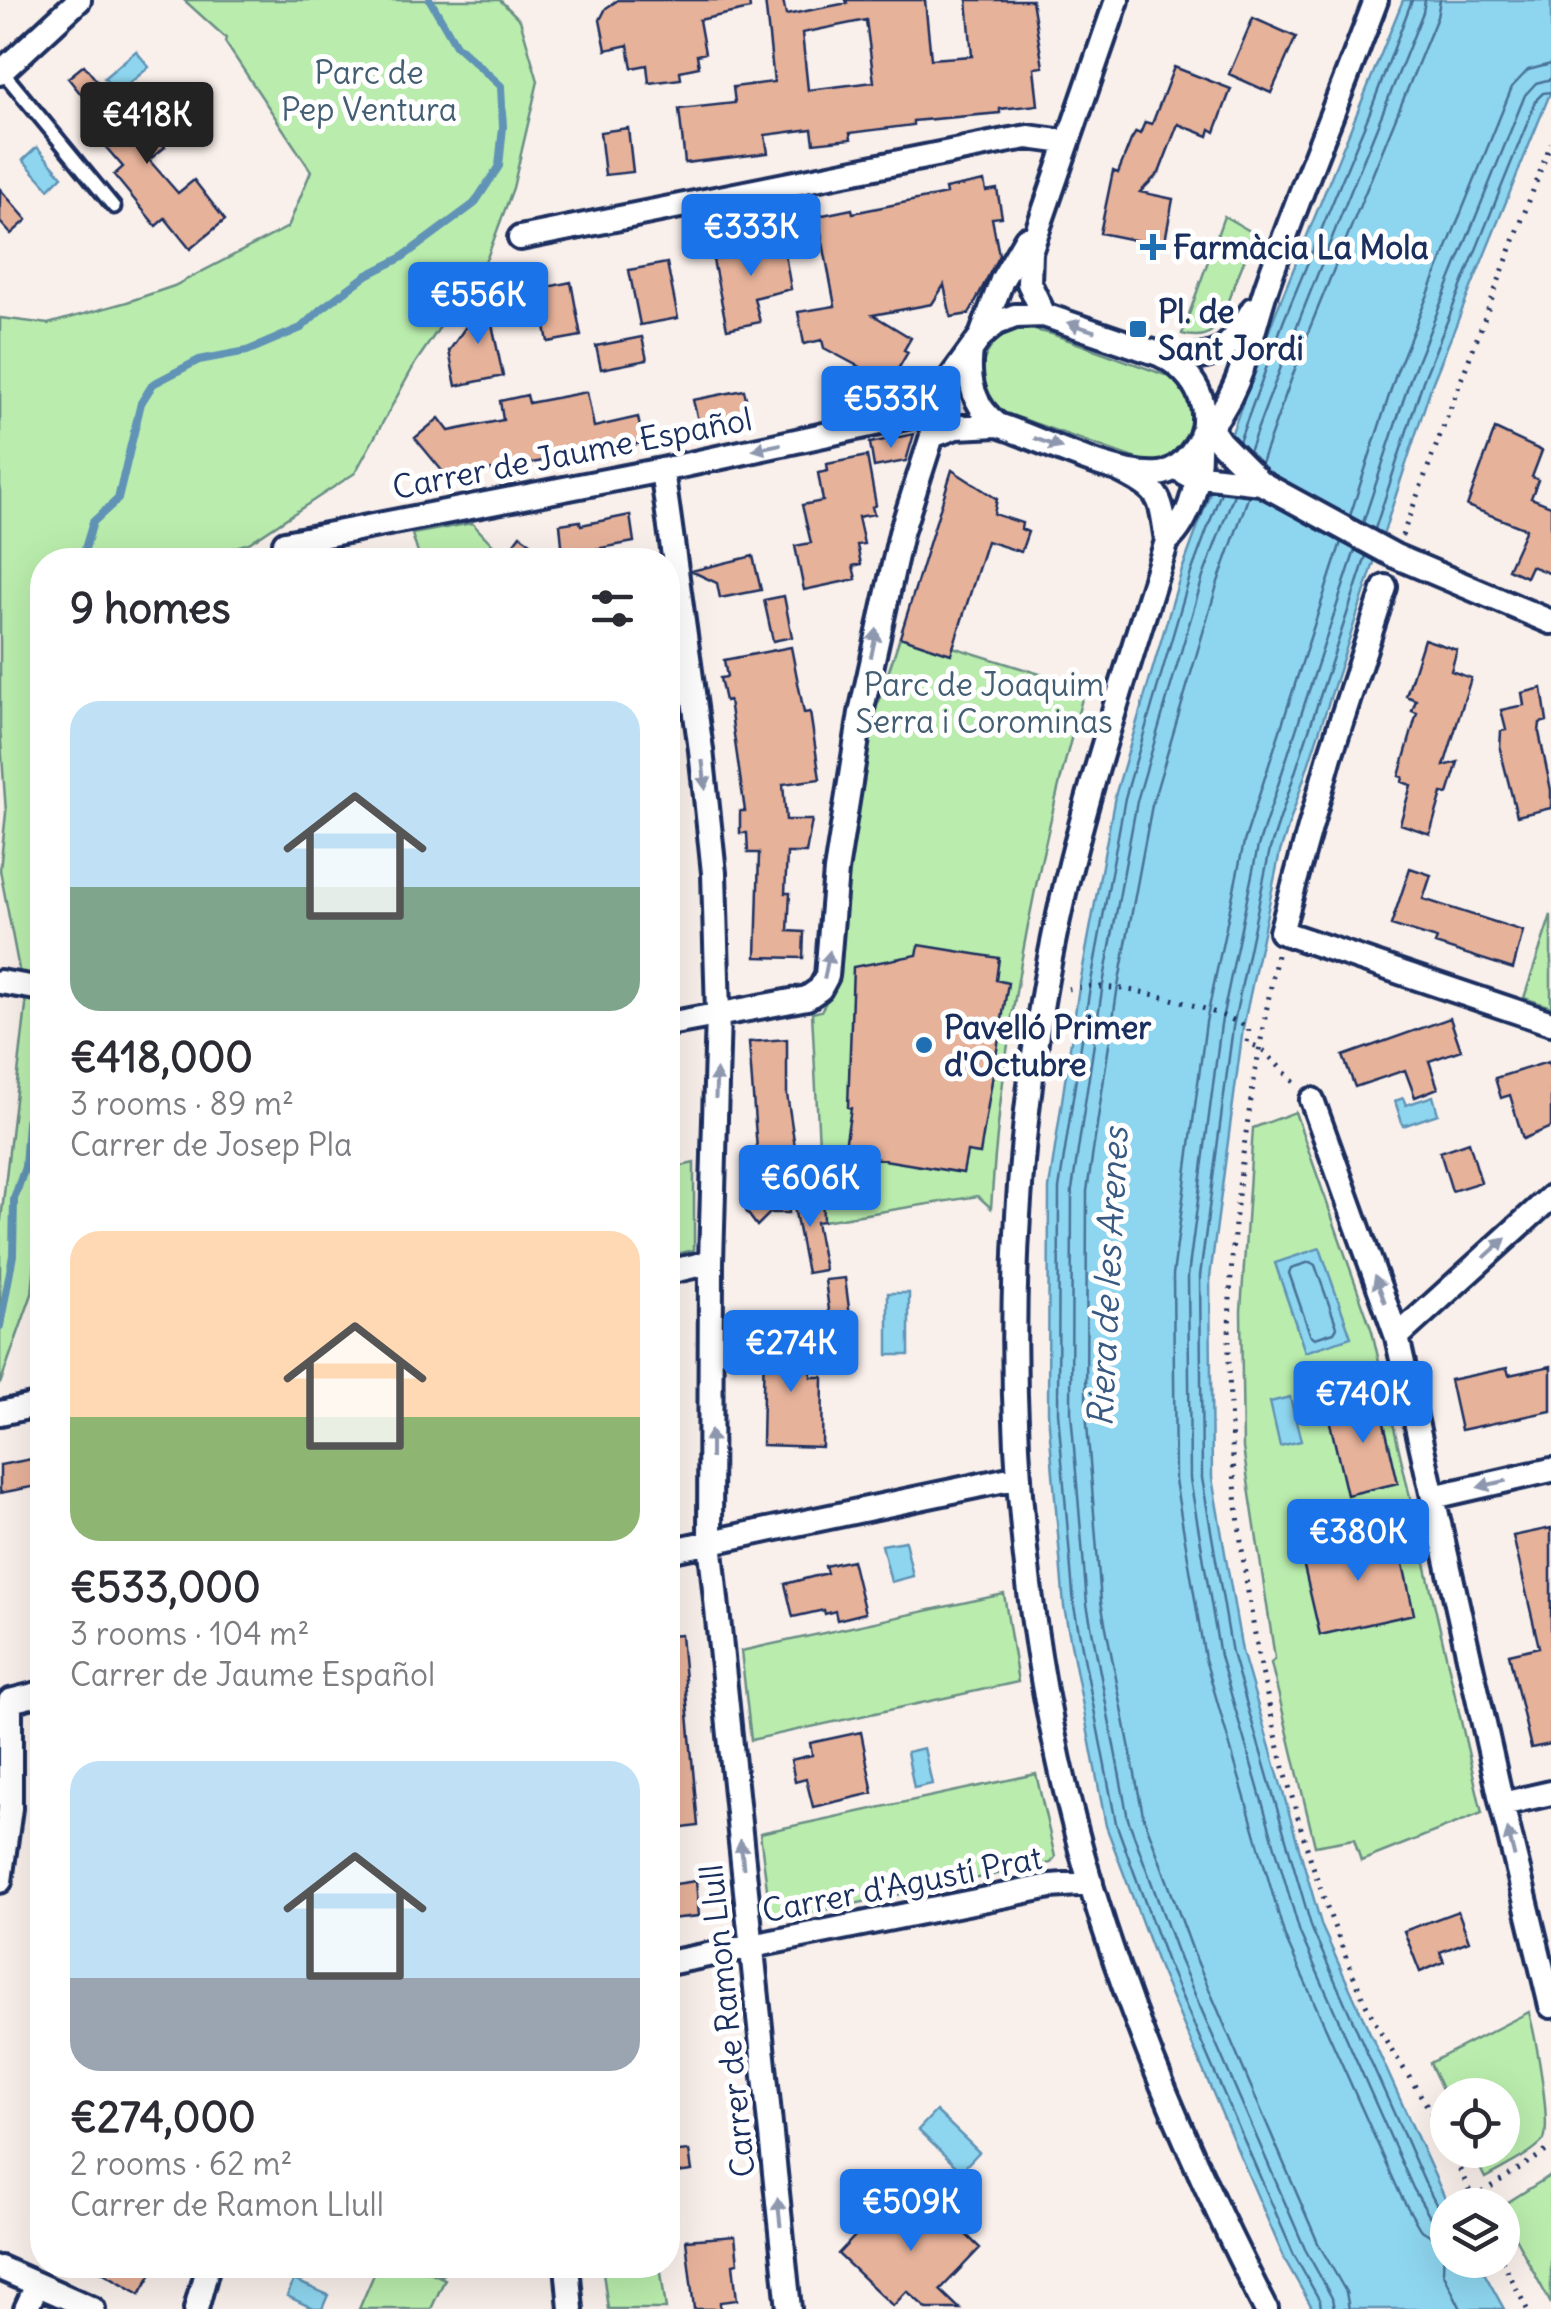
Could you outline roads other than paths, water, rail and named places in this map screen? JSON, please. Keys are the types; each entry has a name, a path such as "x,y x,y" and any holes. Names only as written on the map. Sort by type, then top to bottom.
{"street":[{"path":"1,72 79,0"},
{"path":"1044,315 1028,283 1027,267 1065,142 1117,0"},
{"path":"1171,472 1207,433 1237,382 1254,337 1267,284 1376,0"},
{"path":"520,238 1010,140 1028,137 1065,142"},
{"path":"1044,210 1002,280 976,343 969,367 976,401 998,425 1117,469 1149,487 1160,498 1167,541 1088,798 1043,1000 1029,1089 1018,1222 1014,1340 1019,1477 1046,1688 1091,1883 1137,2022 1167,2097 1266,2309"},
{"path":"680,1021 806,998 820,989 827,976 836,871 860,714 901,533 932,436 930,412 945,384 976,343 1005,319 1044,315 1171,360 1194,359 1222,352 1238,334 1267,284"},
{"path":"1167,541 1176,534 1202,476 1207,433 1196,384 1171,360"},
{"name":"Carrer de Jaume Español","path":"301,548 930,412"},
{"path":"932,436 956,427 998,425"},
{"path":"1207,433 1261,483 1395,556 1551,622"},
{"path":"1117,469 1261,483"},
{"name":"Carrer de Ramon Llull","path":"662,470 673,548"},
{"path":"1385,587 1330,756 1281,932 1551,1022"},
{"name":"Carrer de Ramon Llull","path":"680,602 714,873 718,1012 711,1262 710,1542 790,2309"},
{"path":"0,982 30,987"},
{"path":"1312,1100 1396,1336 1551,2006"},
{"path":"1396,1336 1551,1197"},
{"path":"680,1269 711,1262"},
{"path":"0,1413 30,1407"},
{"path":"1433,1497 1551,1470"},
{"path":"680,1548 1019,1477"},
{"path":"0,1882 10,1808 10,1701 30,1696"},
{"path":"1502,1804 1551,1793"},
{"name":"Carrer d'Agustí Prat","path":"680,1961 1051,1886 1091,1883"},
{"path":"0,2268 93,2309"},
{"path":"196,2309 204,2278"},
{"path":"568,2278 572,2309"},
{"path":"26,2309 36,2285"}],"lane":[{"path":"1,72 114,207"}],"water":[{"name":"Riera de les Arenes","path":"1403,0 1551,0 1551,91 1432,384 1280,852 1243,1028 1210,1277 1212,1478 1242,1651 1322,1927 1440,2188 1430,2188 1430,2278 1487,2278 1504,2309 1313,2309 1285,2260 1159,1968 1106,1826 1064,1607 1048,1412 1049,1188 1078,994 1115,796 1182,570 1274,317"},
{"path":"136,51 149,67 117,94 104,78"},
{"path":"37,147 62,176 49,189 23,160"},
{"path":"1433,1096 1438,1114 1403,1126 1395,1101 1403,1098 1406,1105"},
{"path":"1320,1248 1351,1337 1305,1352 1275,1263"},
{"path":"888,1293 909,1293 909,1355 888,1355"},
{"path":"1290,1397 1301,1441 1280,1446 1270,1402"},
{"path":"905,1541 913,1576 891,1582 882,1545"},
{"path":"924,1748 932,1784 914,1788 907,1752"},
{"path":"936,2111 979,2152 961,2171 918,2130"},
{"path":"294,2280 328,2295 322,2309 287,2296"}],"waterway":[{"path":"85,548 93,522 118,499 141,403 153,384 199,360 247,351 301,328 367,275 401,258 474,204 499,166 503,127 501,86 456,45 430,0"},
{"path":"0,1326 13,1255 14,1199 25,1167 30,1112"}],"place":[{"name":"Farmàcia La Mola","path":"1153,247"},
{"name":"Pl. de Sant Jordi","path":"1138,329"},
{"name":"Pavelló Primer d'Octubre","path":"924,1045"}],"park label":[{"name":"Parc de Pep Ventura","path":"369,90"},
{"name":"Parc de Joaquim Serra i Corominas","path":"984,702"}]}
